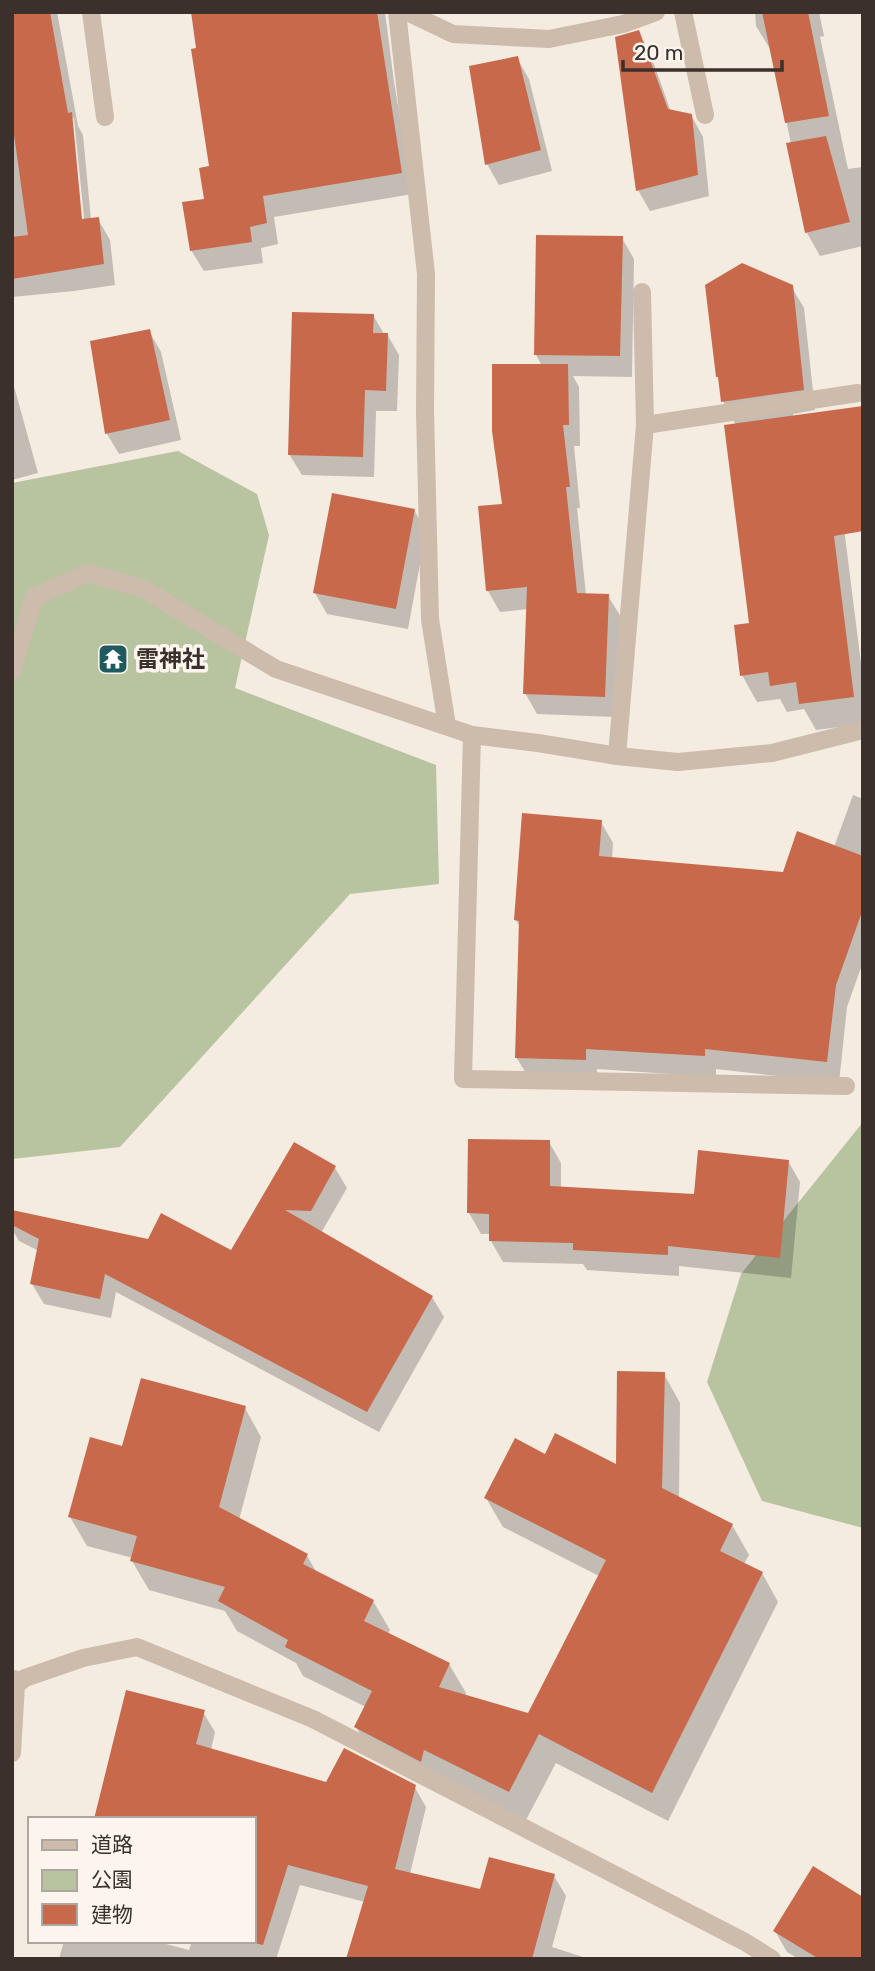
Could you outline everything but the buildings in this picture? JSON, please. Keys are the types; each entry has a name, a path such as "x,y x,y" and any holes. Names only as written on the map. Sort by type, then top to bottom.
{"street":[{"path":"91,12 105,117"},
{"path":"397,12 426,274 425,411 430,619 447,726"},
{"path":"407,12 453,34 549,39 623,24 656,12"},
{"path":"683,12 705,116"},
{"path":"617,756 645,425 642,292"},
{"path":"645,425 858,393"},
{"path":"12,671 34,597 88,573 144,589 276,669 472,735 678,762 772,753 863,730"},
{"path":"472,735 463,1079 846,1086"},
{"path":"12,1753 14,1683 83,1658 137,1647 313,1719 746,1941 772,1959"}],"green space":[{"path":"178,451 257,494 269,535 235,688 436,765 439,884 350,894 120,1147 12,1159 12,483"},
{"path":"863,1122 863,1528 762,1501 707,1382 741,1274"}],"place":[{"name":"雷神社","path":"113,659"}]}
